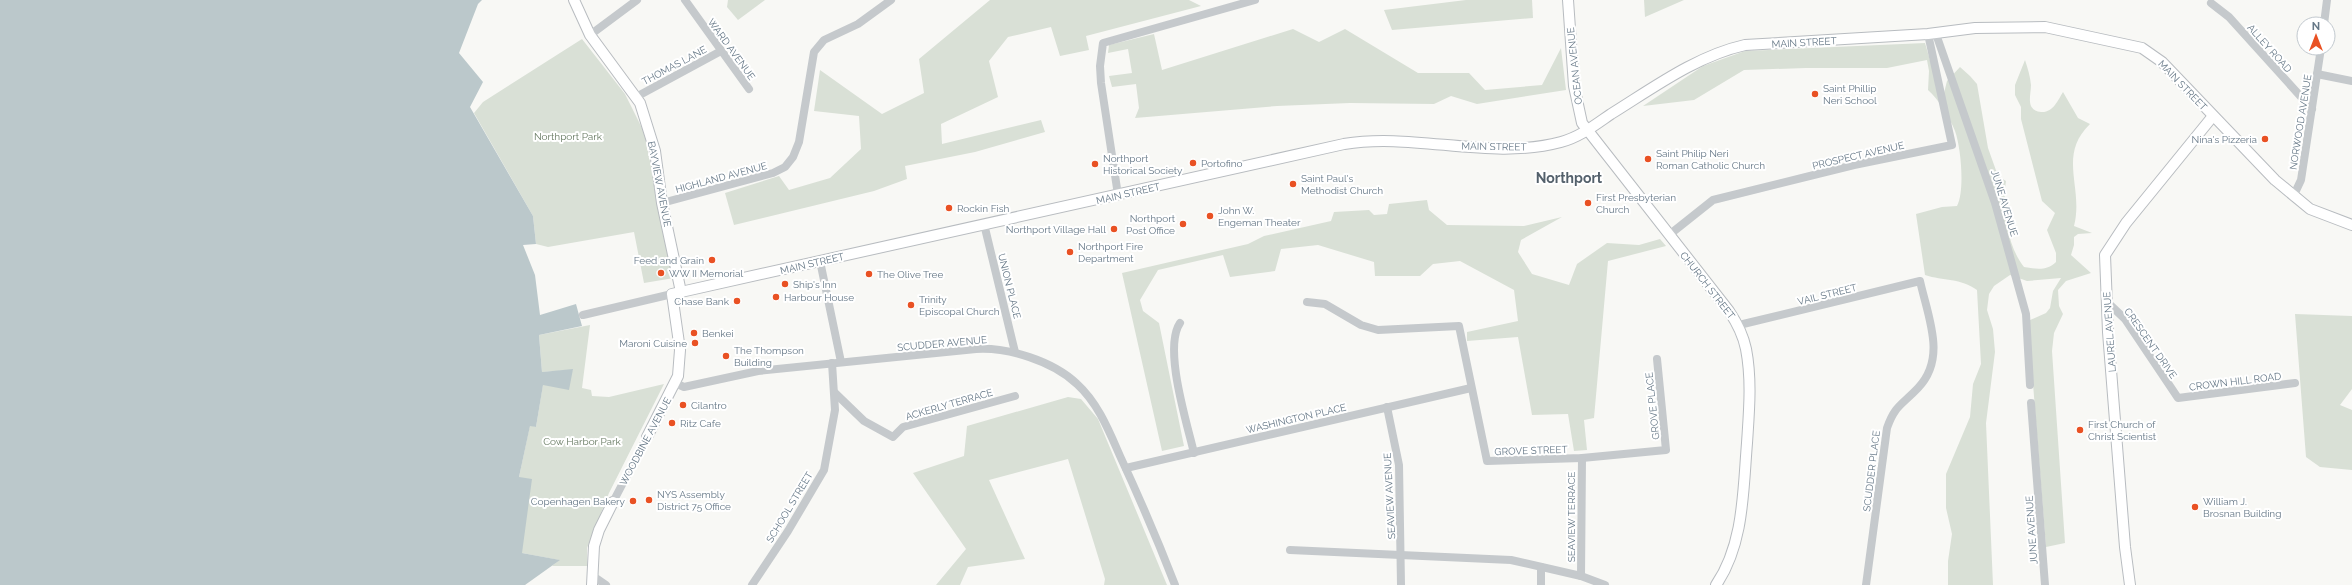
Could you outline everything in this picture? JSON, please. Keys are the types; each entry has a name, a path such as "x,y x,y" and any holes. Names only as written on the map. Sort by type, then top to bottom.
{"main road":[{"name":"BAYVIEW AVENUE","path":"574,0 590,35 640,104 655,152 677,293"},
{"name":"OCEAN AVENUE","path":"1568,0 1574,86 1582,123 1587,130"},
{"name":"MAIN STREET","path":"677,293 1359,141 1510,148 1560,142 1587,130 1690,66 1736,47 1932,34 1975,28 2045,27 2142,48 2162,62 2293,197 2310,209 2352,225"},
{"name":"LAUREL AVENUE","path":"2130,585 2125,547 2106,301 2104,262 2106,250 2213,116"},
{"name":"CHURCH STREET","path":"1587,130 1739,325 1746,349 1750,396 1742,515 1734,547 1719,584"},
{"name":"WOODBINE AVENUE","path":"647,437 678,376 680,350 677,293"},
{"name":"WOODBINE AVENUE","path":"593,580 594,546 599,530 613,502"}],"street":[{"path":"590,35 637,0"},
{"name":"WARD AVENUE","path":"685,0 749,89"},
{"name":"HIGHLAND AVENUE","path":"662,203 773,173 785,167 793,157 799,142 814,52 824,40 858,24 891,0"},
{"path":"1118,195 1101,83 1100,66 1103,43 1249,4 1256,0"},
{"path":"2325,16 2328,0"},
{"name":"ALLEY ROAD","path":"2211,3 2229,16 2312,109"},
{"name":"PROSPECT AVENUE","path":"1669,234 1713,200 1854,165 1952,145 1932,34"},
{"name":"JUNE AVENUE","path":"1932,34 1995,203 2026,314 2030,385"},
{"name":"THOMAS LANE","path":"636,97 721,51"},
{"name":"NORWOOD AVENUE","path":"2293,197 2301,180 2320,56"},
{"path":"2317,74 2352,81"},
{"name":"UNION PLACE","path":"984,224 1015,352"},
{"path":"820,261 841,362"},
{"name":"VAIL STREET","path":"1739,325 1920,281"},
{"name":"SCUDDER PLACE","path":"1866,585 1887,428 1898,405 1919,388 1928,376 1934,358 1934,340 1920,281"},
{"name":"MAIN STREET","path":"583,315 677,293"},
{"name":"CRESCENT DRIVE","path":"2106,301 2125,319 2178,398"},
{"name":"GROVE STREET","path":"1308,302 1325,304 1361,325 1378,330 1459,326 1487,461 1582,458 1666,450"},
{"path":"1180,323 1174,336 1176,377 1194,453"},
{"name":"SCUDDER AVENUE","path":"675,383 684,387 758,371 976,349 996,349 1015,352 1055,369 1077,383 1102,416 1146,510 1174,585"},
{"name":"GROVE PLACE","path":"1658,359 1666,450"},
{"name":"SCHOOL STREET","path":"752,585 788,531 824,470 835,410 832,363"},
{"name":"CROWN HILL ROAD","path":"2178,398 2295,383"},
{"name":"WASHINGTON PLACE","path":"1126,468 1471,388"},
{"name":"ACKERLY TERRACE","path":"835,394 864,421 893,437 903,427 1015,396"},
{"name":"JUNE AVENUE","path":"2031,403 2045,585"},
{"name":"SEAVIEW AVENUE","path":"1387,407 1399,465 1401,585"},
{"name":"WOODBINE AVENUE","path":"613,502 647,437"},
{"name":"SEAVIEW TERRACE","path":"1581,576 1582,458"},
{"path":"1290,550 1511,560 1581,576 1605,585"},
{"path":"1541,567 1541,585"},
{"path":"593,580 606,585"}],"green space":[{"path":"728,0 765,0 738,20 727,7"},
{"path":"990,0 1189,0 1201,6 1086,36 1089,50 1060,56 1051,27 1008,37 989,61 998,97 941,124 942,144 1041,120 1045,132 975,152 905,166 907,179 874,191 734,225 725,193 779,176 789,190 830,178 861,149 859,116 814,111 820,70 882,114 924,93 919,59"},
{"path":"1466,0 1532,0 1533,18 1392,30 1384,10"},
{"path":"1644,0 1684,0 1645,17"},
{"path":"1293,29 1319,42 1345,29 1418,73 1469,73 1485,90 1542,85 1561,48 1566,90 1477,104 1451,96 1434,104 1350,103 1277,106 1135,118 1139,108 1136,84 1112,87 1109,76 1132,73 1128,49 1108,53 1109,45 1154,34 1162,70"},
{"name":"Northport Park","path":"582,39 625,94 644,132 674,278 644,283 634,232 548,247 536,244 533,216 474,113 483,102"},
{"path":"1925,43 1932,67 1944,93 1947,81 1960,67 1977,84 1988,148 1998,176 2006,181 2005,214 2007,226 2013,248 2024,267 2037,269 2045,268 2056,262 2056,253 2047,230 2055,213 2042,201 2021,119 2021,107 2015,95 2015,85 2025,60 2031,82 2030,102 2036,111 2045,112 2052,108 2063,92 2078,118 2090,124 2080,136 2075,148 2073,172 2076,198 2074,226 2092,233 2078,234 2074,237 2074,245 2071,255 2091,273 2066,281 2058,290 2059,306 2063,314 2054,333 2052,351 2065,543 2046,547 2028,321 2046,313 2050,308 2053,291 2061,278 2027,281 2010,275 1994,286 1989,294 1987,310 1993,329 1995,352 1986,423 1993,585 1948,585 1948,561 1952,534 1946,508 1946,474 1970,417 1973,384 1981,364 1977,290 1965,283 1925,275 1916,214 1942,207 1957,206 1961,190 1961,169 1957,138 1953,125 1947,114 1940,103 1928,90 1929,71 1927,60 1887,68 1744,70 1694,100 1643,106 1703,66 1745,51"},
{"path":"1427,200 1429,210 1447,225 1524,226 1562,217 1521,240 1518,252 1532,274 1569,285 1577,264 1607,243 1639,245 1660,239 1666,246 1608,261 1594,418 1584,420 1587,450 1574,451 1568,414 1532,415 1518,337 1467,341 1467,332 1518,321 1514,290 1460,261 1433,264 1420,276 1375,276 1374,262 1318,245 1281,249 1275,271 1230,277 1223,255 1158,270 1140,300 1143,311 1159,323 1184,446 1162,451 1122,273 1248,244 1264,236 1331,221 1334,212 1369,210 1374,215 1387,214 1389,204"},
{"path":"2295,314 2352,316 2352,389 2340,405 2352,410 2352,470 2320,467 2306,457"},
{"name":"Cow Harbor Park","path":"590,325 582,388 591,390 592,396 609,397 664,384 609,493 587,548 587,566 552,566 559,560 522,553 519,477 530,425 536,427 543,384 573,370 542,372 539,335"},
{"path":"1068,397 1081,399 1098,419 1167,585 1104,585 1105,579 1068,459 989,480 1025,559 968,567 960,585 936,585 966,549 913,473 964,456 967,426"}],"shaded area":[{"path":"0,0 482,0 478,4 459,53 483,82 470,107 533,216 536,244 523,245 535,275 540,315 576,304 582,326 539,335 542,372 573,369 569,390 543,385 536,427 530,426 519,477 532,479 522,553 560,560 525,585 0,585"}],"place":[{"name":"Saint Phillip Neri School","path":"1815,94"},
{"name":"Nina's Pizzeria","path":"2265,139"},
{"name":"Saint Philip Neri Roman Catholic Church","path":"1648,159"},
{"name":"Portofino","path":"1193,163"},
{"name":"Northport Historical Society","path":"1095,164"},
{"name":"Saint Paul's Methodist Church","path":"1293,184"},
{"name":"First Presbyterian Church","path":"1588,203"},
{"name":"Rockin Fish","path":"949,208"},
{"name":"John W. Engeman Theater","path":"1210,216"},
{"name":"Northport Post Office","path":"1183,224"},
{"name":"Northport Village Hall","path":"1114,229"},
{"name":"Northport Fire Department","path":"1070,252"},
{"name":"Feed and Grain","path":"712,260"},
{"name":"WW II Memorial","path":"661,273"},
{"name":"The Olive Tree","path":"869,274"},
{"name":"Ship's Inn","path":"785,284"},
{"name":"Harbour House","path":"776,297"},
{"name":"Chase Bank","path":"737,301"},
{"name":"Trinity Episcopal Church","path":"911,305"},
{"name":"Benkei","path":"694,333"},
{"name":"Maroni Cuisine","path":"695,343"},
{"name":"The Thompson Building","path":"726,356"},
{"name":"Cilantro","path":"683,405"},
{"name":"Ritz Cafe","path":"672,423"},
{"name":"First Church of Christ Scientist","path":"2080,430"},
{"name":"NYS Assembly District 75 Office","path":"649,500"},
{"name":"Copenhagen Bakery","path":"633,501"},
{"name":"William J. Brosnan Building","path":"2195,507"}],"district":[{"name":"Northport","path":"1569,178"}]}
